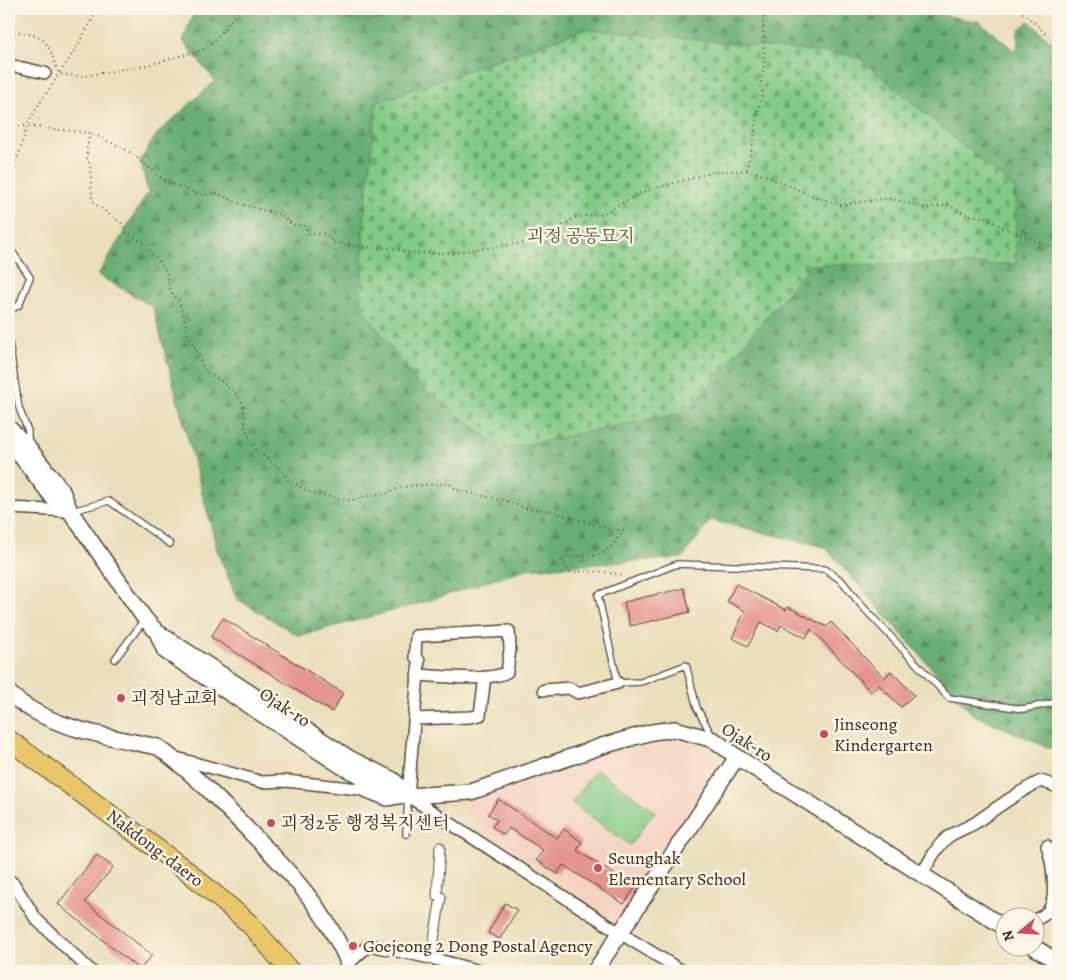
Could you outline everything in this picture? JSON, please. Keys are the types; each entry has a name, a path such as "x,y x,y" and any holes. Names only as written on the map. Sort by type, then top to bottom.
{"main road":[{"name":"Nakdong-daero","path":"9,740 187,871 250,924 286,971"}],"street":[{"path":"9,61 45,70 9,65"},
{"name":"Ojak-ro","path":"9,428 28,447 62,491 70,512 144,619 157,632 349,758 393,780 408,796 471,792 602,746 652,732 675,729 714,740 737,758 994,920"},
{"name":"Ojak-ro","path":"9,444 20,455 53,498 70,512"},
{"path":"9,508 70,512"},
{"path":"408,796 417,675 419,660 415,656 416,636 509,631 510,649 507,672 501,676 417,675"},
{"path":"414,719 472,717 480,715 485,677"},
{"path":"544,690 569,688 578,693 618,683"},
{"path":"9,693 17,701 58,723 158,747 216,797 286,869 324,917 345,968 369,945 431,958 479,971"},
{"path":"170,757 262,782 286,781 359,789 388,800 408,796 682,971"},
{"path":"595,971 737,758"},
{"path":"921,875 936,850 947,837 974,823 1034,784 1041,781 1058,787"},
{"path":"1047,846 1055,868 1052,903 1054,912"},
{"path":"431,958 441,897 437,896 440,847"},
{"path":"9,880 14,884 36,919 91,971"},
{"path":"1044,953 1058,962"}],"lane":[{"path":"9,247 30,277 19,305 9,311"},
{"path":"9,342 19,408 28,431 28,447"},
{"path":"70,512 109,501 170,544"},
{"path":"714,740 697,708 686,665 641,682 618,683 598,595 677,564 825,569 842,581 861,605 950,698 1023,709 1058,702"},
{"path":"115,659 144,619"},
{"path":"406,834 408,796"}],"path":[{"path":"9,175 36,109 75,50 98,9"},
{"path":"9,32 26,32 46,42 59,73 82,76 148,65 202,50 214,40 240,9"},
{"path":"747,170 763,93 760,86 764,69 763,20 766,9"},
{"path":"1019,9 1058,45"},
{"path":"1052,38 1058,34"},
{"path":"9,126 28,126 90,133 133,154 165,181 202,195 216,193 242,205 280,214 293,226 306,226 309,234 325,233 333,242 362,247 391,248 412,253 450,253 538,241 576,217 602,214 642,192 714,172 747,170 841,205 889,198 924,208 948,205 966,215 987,217 1001,227 1058,249"},
{"path":"90,133 87,159 90,164 92,197 95,204 121,223 126,232 148,246 151,253 159,261 166,271 171,292 178,299 187,333 199,355 202,367 238,396 245,409 246,430 251,442 263,457 282,470 290,481 312,494 351,500 365,496 387,494 390,491 410,486 450,484 457,490 506,500 525,508 551,511 612,530 623,530 615,543 598,555 571,556 561,560 569,572 594,571 612,575 648,576"}],"shaded area":[{"name":"Seunghak Elementary School","path":"689,740 720,762 621,924 460,812 466,802 604,753"}],"green space":[{"path":"195,9 912,9 980,22 1017,53 1018,30 1029,21 1058,48 1058,752 972,714 825,547 711,520 682,558 526,569 418,604 299,636 237,599 218,553 153,307 98,275 148,192 140,161 157,134 215,81 183,41"},
{"name":"괴정 공동묘지","path":"586,29 857,56 1015,189 1016,264 810,265 687,412 503,449 419,385 361,306 364,219 377,102"},
{"path":"596,769 655,811 630,845 572,803"}],"building":[{"path":"736,584 786,610 788,607 827,627 831,622 884,678 891,671 914,695 901,707 879,685 871,692 811,629 806,638 781,625 778,631 761,622 748,646 732,638 745,611 727,601"},
{"path":"684,588 690,612 630,626 624,602"},
{"path":"223,618 343,693 332,712 211,637"},
{"path":"498,799 557,838 564,829 582,842 577,850 635,888 624,904 563,865 557,874 536,860 543,850 509,828 504,835 492,827 497,820 488,814"},
{"path":"97,855 113,867 85,902 152,955 140,970 58,904"},
{"path":"505,903 517,910 500,939 488,933"}],"place":[{"name":"괴정남교회","path":"121,698"},
{"name":"Jinseong Kindergarten","path":"824,734"},
{"name":"괴정2동 행정복지센터","path":"271,823"},
{"name":"Seunghak Elementary School","path":"598,868"},
{"name":"Goejeong 2 Dong Postal Agency","path":"353,946"}]}
